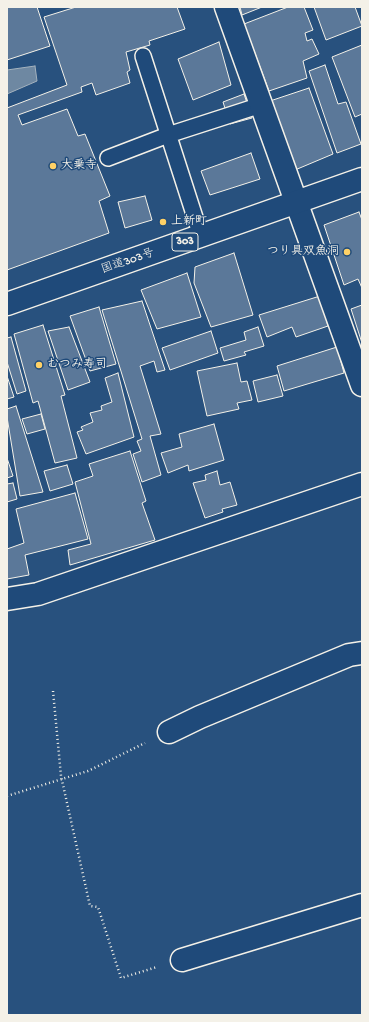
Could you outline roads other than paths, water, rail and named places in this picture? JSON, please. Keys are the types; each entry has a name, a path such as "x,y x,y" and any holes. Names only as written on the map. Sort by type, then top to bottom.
{"main road":[{"path":"226,7 362,385"},
{"name":"国道303号","path":"7,304 362,179"},
{"path":"7,599 38,594 362,484"},
{"path":"169,732 200,717 342,658 362,653"},
{"path":"182,960 362,904"}],"lane":[{"path":"143,56 201,236"},
{"path":"108,158 168,135 261,105"}],"water":[{"path":"35,66 37,81 7,94 7,70"}],"place":[{"name":"大乗寺","path":"53,166"},
{"name":"上新町","path":"163,222"},
{"name":"つり具双魚洞","path":"347,252"},
{"name":"むつみ寿司","path":"39,365"}]}
